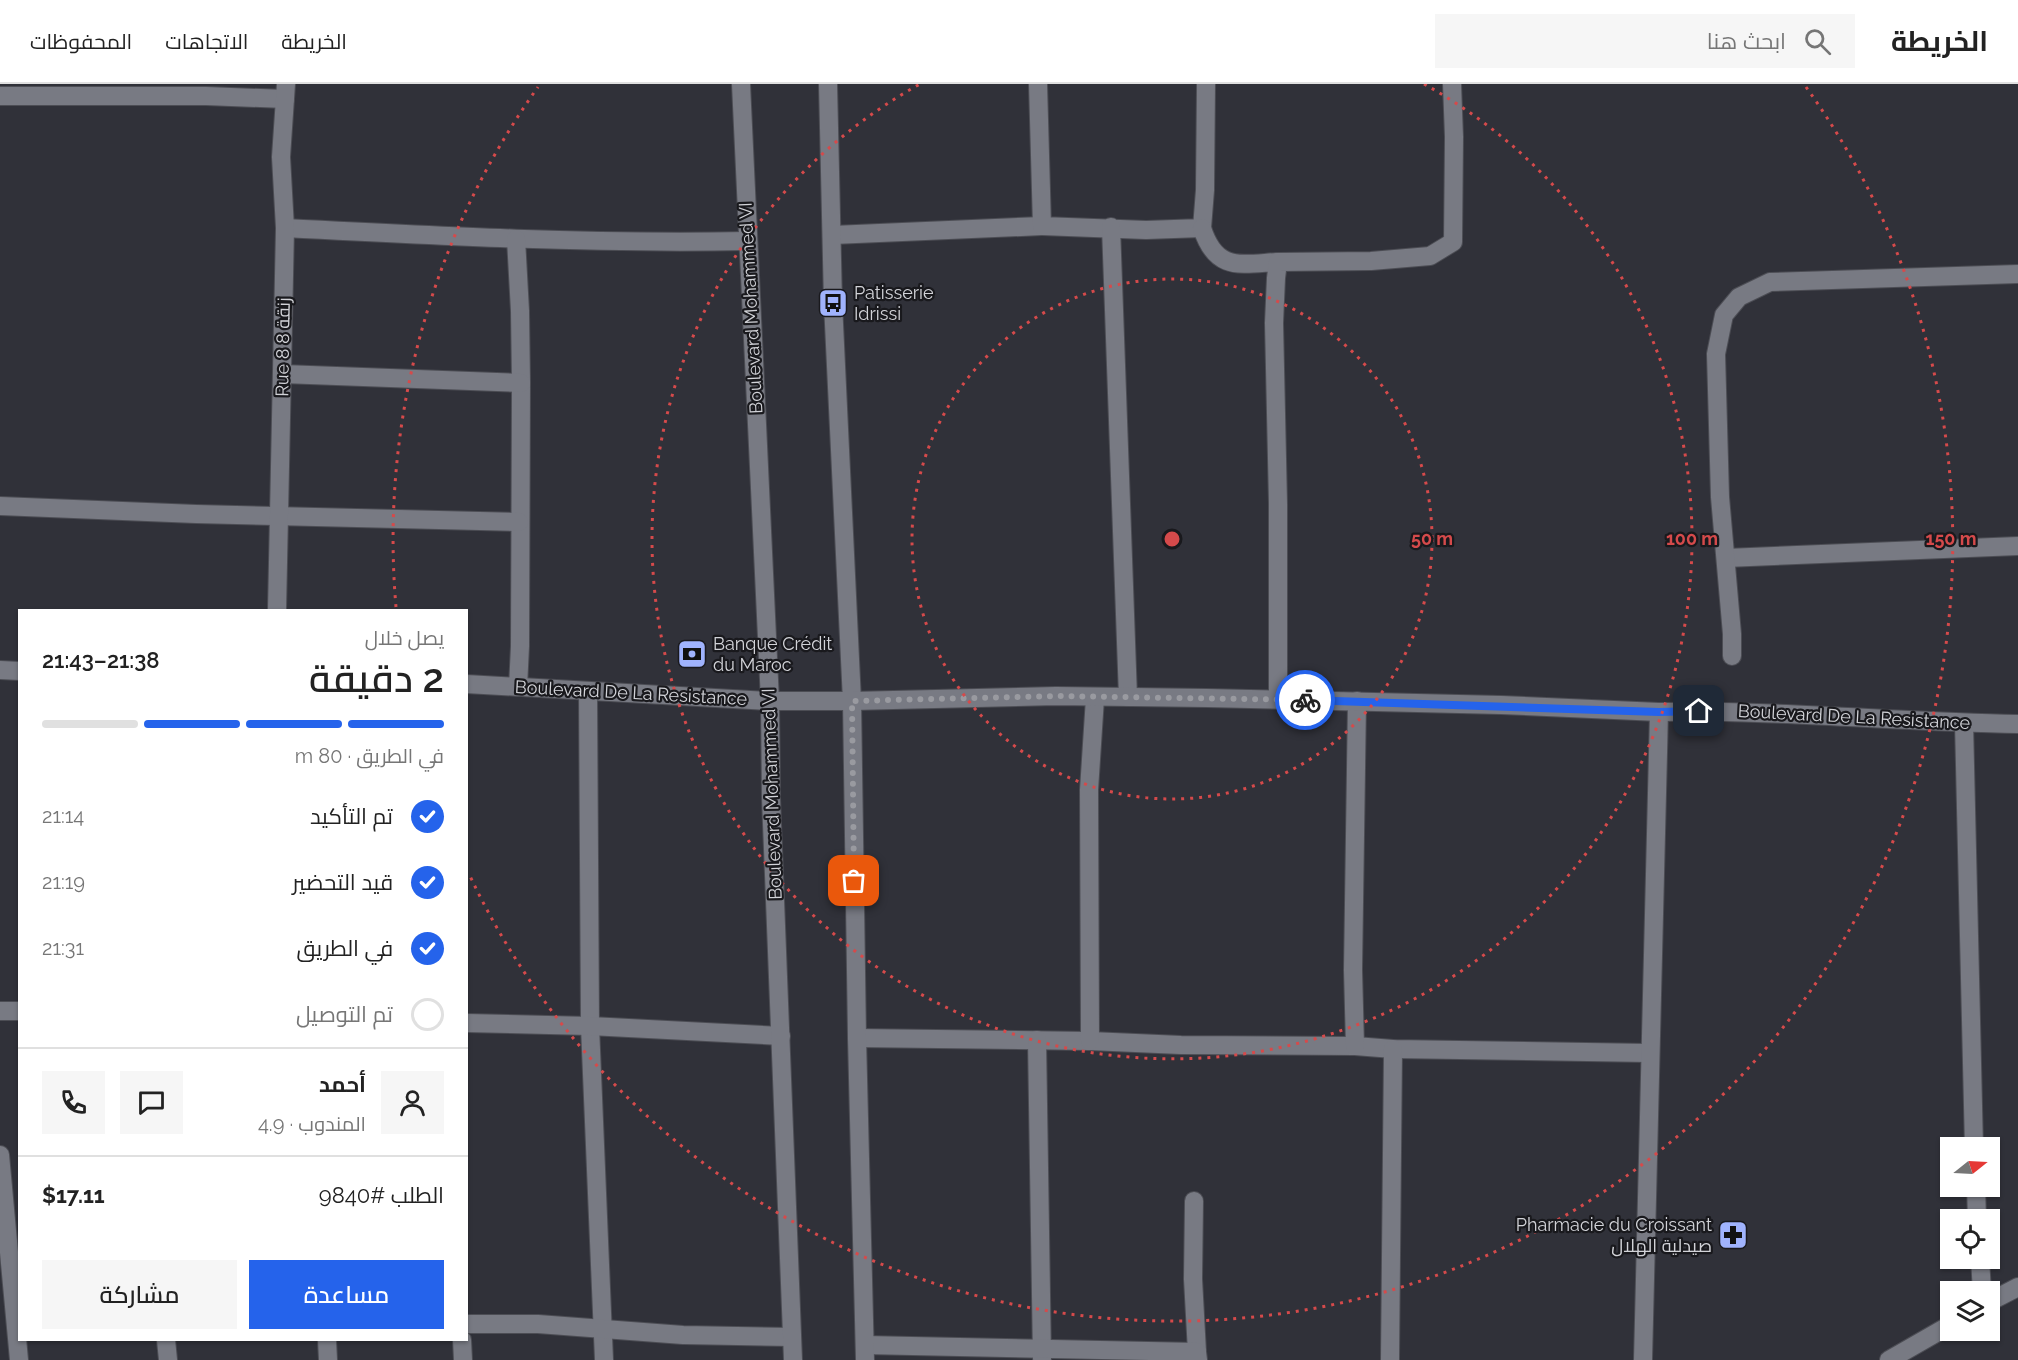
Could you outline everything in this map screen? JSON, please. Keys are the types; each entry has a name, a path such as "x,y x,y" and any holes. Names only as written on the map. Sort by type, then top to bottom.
{"street":[{"name":"Boulevard Mohammed VI","path":"741,84 770,701 771,798 793,1360"},
{"path":"828,84 833,303 852,701 865,1352 1197,1356 1193,1279 1194,1201"},
{"path":"1038,84 1042,226"},
{"path":"1206,84 1205,190 1202,228 1207,245 1216,256 1228,262 1243,264 1414,258 1430,256 1453,242 1452,84"},
{"path":"0,96 206,96 285,91"},
{"name":"Rue 8 8 زنقة","path":"277,609 285,228 281,158 285,91"},
{"path":"832,235 1042,226 1157,230 1202,228"},
{"path":"1111,227 1128,697"},
{"path":"285,228 653,243 747,241"},
{"path":"516,239 521,383 518,687"},
{"path":"1278,262 1275,278 1274,323 1278,504 1278,699"},
{"path":"1732,657 1720,497 1716,354 1724,315 1739,297 1770,282 2018,274"},
{"path":"283,374 521,383"},
{"path":"0,506 125,512 519,522"},
{"path":"1726,558 2018,546"},
{"path":"0,670 18,671"},
{"name":"Boulevard De La Resistance","path":"468,684 770,701 1056,696 1278,699 1659,712 1719,711 2018,724"},
{"path":"588,691 590,1026 604,1360"},
{"path":"1090,1041 1089,790 1095,698"},
{"path":"1355,1046 1353,947 1357,701"},
{"path":"1643,1360 1659,712"},
{"path":"1964,723 1974,1137"},
{"path":"0,1011 18,1011"},
{"path":"468,1023 590,1026 781,1036"},
{"path":"857,1038 1649,1053"},
{"path":"1037,1040 1042,1354"},
{"path":"1390,1360 1393,1049"},
{"path":"0,1155 11,1314 19,1360"},
{"path":"2000,1296 2018,1287"},
{"path":"468,1324 538,1324 683,1335 792,1337"},
{"path":"1889,1360 1911,1355 1940,1332"},
{"path":"166,1341 168,1360"},
{"path":"327,1341 328,1360"},
{"path":"462,1341 464,1360"}],"way so far":[{"path":"854,881 852,701 1056,696 1305,700"}],"place":[{"name":"Patisserie Idrissi","path":"833,303"},
{"name":"Banque Crédit du Maroc","path":"692,654"},
{"name":"Pharmacie du Croissant صيدلية الهلال","path":"1733,1235"}],"route":[{"path":"1305,700 1659,712 1699,711"}]}
